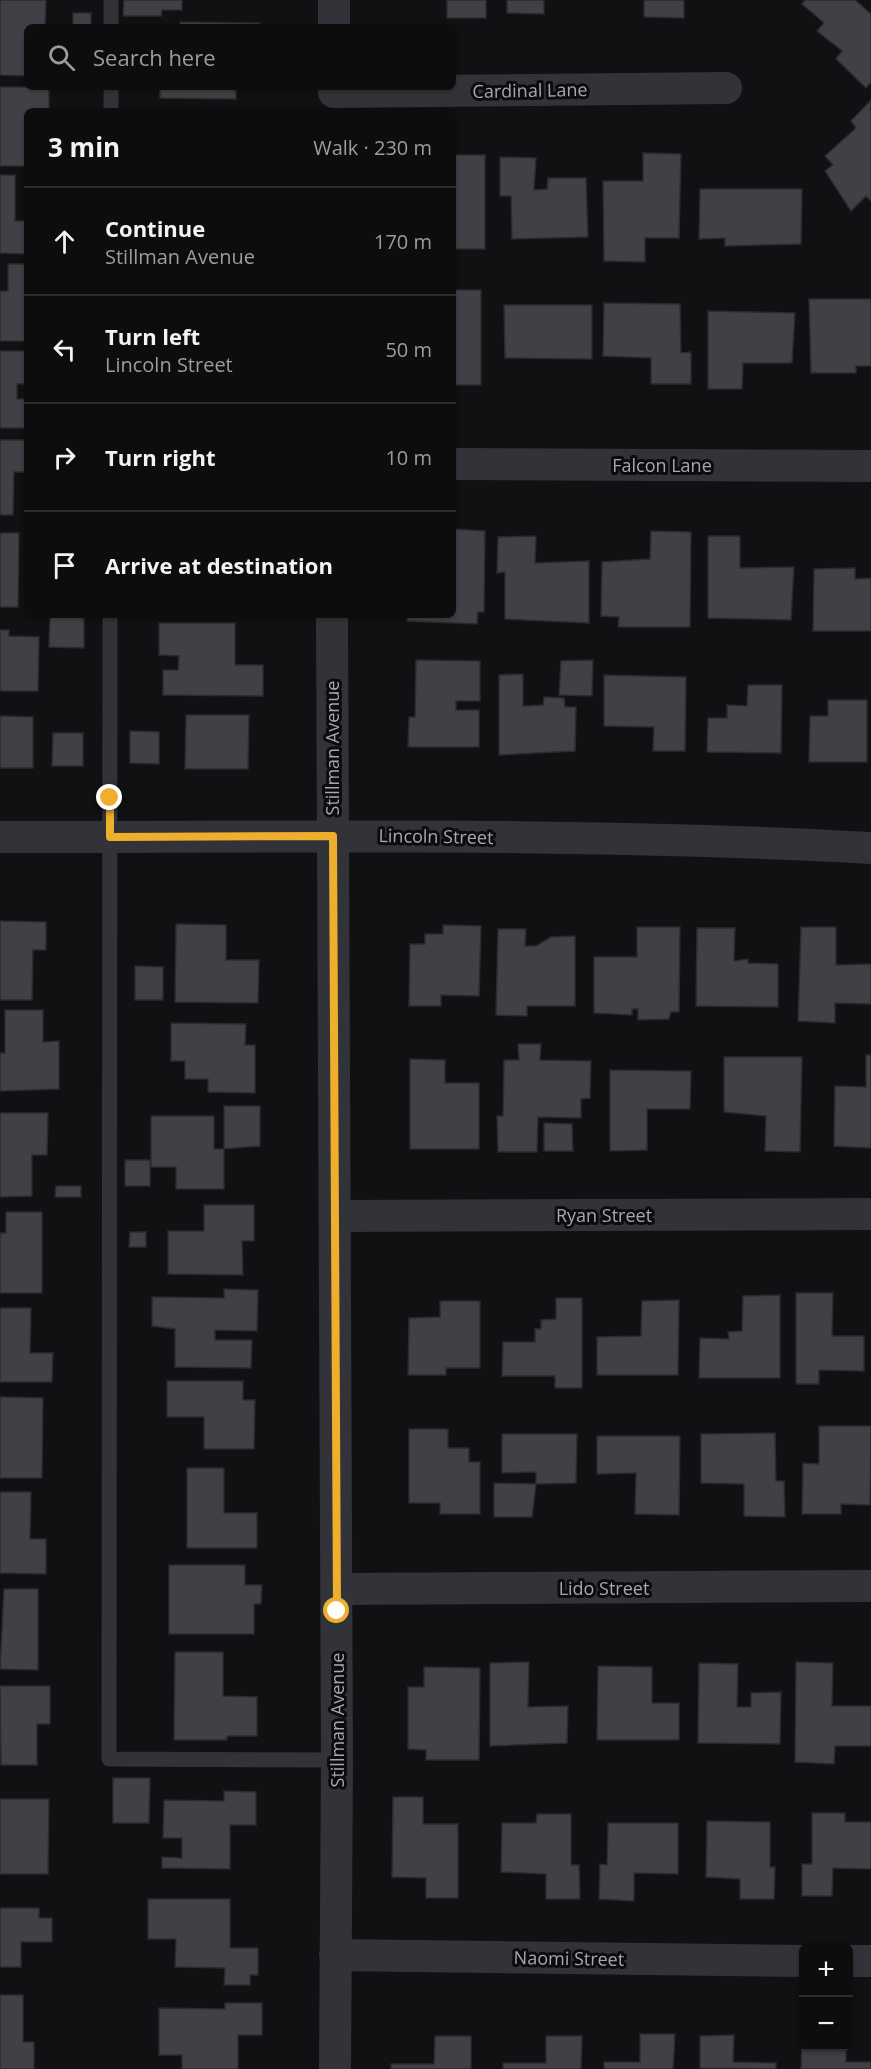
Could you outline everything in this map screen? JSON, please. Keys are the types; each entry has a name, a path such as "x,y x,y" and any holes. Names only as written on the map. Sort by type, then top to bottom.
{"street":[{"path":"334,0 334,24"},
{"name":"Cardinal Lane","path":"334,97 726,88"},
{"name":"Falcon Lane","path":"456,464 871,466"},
{"name":"Stillman Avenue","path":"333,618 337,1589 335,2069"},
{"name":"Lincoln Street","path":"0,837 705,838 871,848"},
{"name":"Ryan Street","path":"336,1216 871,1215"},
{"name":"Lido Street","path":"337,1589 871,1586"},
{"name":"Naomi Street","path":"334,1955 799,1961"},
{"path":"853,1961 871,1961"}],"lane":[{"path":"111,0 111,24"},
{"path":"111,90 111,108"},
{"path":"110,618 109,1759 337,1760"}],"building":[{"path":"0,0 46,0 45,24 24,24 24,76 0,75"},
{"path":"124,0 182,0 182,10 162,10 161,16 123,16"},
{"path":"447,0 486,0 486,18 447,18"},
{"path":"507,0 544,0 544,14 507,13"},
{"path":"644,0 684,0 684,18 644,17"},
{"path":"805,0 855,0 871,14 871,82 866,88 836,59 842,51 817,31 824,23 802,4"},
{"path":"73,13 91,13 91,24 73,24"},
{"path":"180,22 260,23 260,24 180,24"},
{"path":"0,87 49,90 49,108 24,108 24,166 0,166"},
{"path":"160,90 236,90 236,99 160,98"},
{"path":"871,100 871,201 866,196 851,211 825,171 833,165 825,156 856,128 851,121"},
{"path":"643,153 681,154 679,238 645,238 645,262 604,261 603,181 643,181"},
{"path":"456,155 485,155 485,249 456,249"},
{"path":"500,157 536,158 534,190 547,189 548,178 586,178 588,237 512,239 511,196 500,196"},
{"path":"0,175 15,175 15,221 24,221 24,254 0,253"},
{"path":"700,189 802,189 801,244 725,246 725,238 699,239"},
{"path":"8,264 24,264 24,341 0,341 0,291 8,291"},
{"path":"456,290 481,290 481,385 456,385"},
{"path":"809,299 871,299 871,366 856,366 856,373 811,373"},
{"path":"604,303 680,304 681,353 691,352 691,384 651,384 651,358 603,356"},
{"path":"504,305 592,305 592,359 505,358"},
{"path":"708,311 795,313 792,363 743,363 742,389 708,389"},
{"path":"0,351 24,351 24,384 17,384 17,399 24,399 24,428 0,428"},
{"path":"0,440 24,440 24,472 14,472 13,515 0,515"},
{"path":"456,529 485,531 484,612 478,612 477,624 407,621 407,618 456,618"},
{"path":"651,531 691,532 690,627 618,627 619,617 601,616 602,562 650,559"},
{"path":"0,533 19,533 18,607 0,607"},
{"path":"536,536 535,563 589,561 589,623 505,619 505,572 497,573 498,537"},
{"path":"708,536 740,536 740,568 794,567 791,620 708,618"},
{"path":"855,568 855,579 871,578 871,631 813,631 814,569"},
{"path":"50,618 84,618 84,648 49,647"},
{"path":"159,623 235,623 235,665 263,665 263,696 163,695 163,670 178,670 179,656 159,655"},
{"path":"0,630 9,630 9,636 39,637 38,691 0,691"},
{"path":"416,660 480,661 480,701 456,701 456,710 479,710 479,747 408,747 409,717 415,717"},
{"path":"593,660 592,696 559,695 561,661"},
{"path":"523,674 523,706 543,705 544,697 564,698 565,707 576,707 575,751 499,755 499,675"},
{"path":"604,675 686,677 685,751 653,751 654,727 604,726"},
{"path":"748,685 782,685 781,753 707,752 708,718 727,718 727,705 747,706"},
{"path":"828,700 867,700 867,762 809,762 810,716 828,716"},
{"path":"186,715 249,715 248,769 185,769"},
{"path":"0,716 33,717 33,768 0,768"},
{"path":"130,731 159,732 159,764 130,763"},
{"path":"53,733 83,733 83,766 52,766"},
{"path":"0,921 46,922 46,950 33,950 32,1000 0,1000"},
{"path":"176,924 226,925 226,960 259,960 258,1003 175,1002"},
{"path":"443,925 481,926 479,996 441,995 441,1006 409,1006 410,944 425,944 425,934 443,934"},
{"path":"637,927 680,927 679,1012 671,1012 669,1019 638,1020 638,1009 632,1009 632,1015 594,1013 594,957 637,957"},
{"path":"801,927 836,927 836,965 871,964 871,1004 835,1003 835,1023 798,1021"},
{"path":"697,928 735,928 734,961 748,959 748,963 778,964 778,1007 696,1006"},
{"path":"498,929 526,929 525,946 536,946 551,937 575,936 575,1006 527,1006 527,1016 496,1015"},
{"path":"135,966 163,967 163,1000 135,1000"},
{"path":"5,1010 43,1010 43,1042 59,1041 59,1089 0,1091 0,1053 5,1053"},
{"path":"171,1023 246,1024 245,1045 255,1045 255,1093 208,1092 208,1079 185,1079 185,1061 171,1061"},
{"path":"518,1044 541,1044 540,1060 591,1061 590,1098 581,1099 581,1118 538,1117 537,1152 498,1152 497,1116 503,1116 504,1060 519,1060"},
{"path":"866,1055 871,1055 871,1148 834,1146 835,1086 866,1087"},
{"path":"724,1057 802,1057 800,1152 765,1151 766,1116 724,1112"},
{"path":"410,1059 445,1060 445,1083 479,1083 479,1149 410,1149"},
{"path":"610,1070 691,1071 690,1109 647,1109 647,1150 610,1151"},
{"path":"224,1106 260,1106 260,1146 224,1149"},
{"path":"0,1113 48,1113 47,1155 32,1155 32,1196 0,1197"},
{"path":"151,1116 214,1116 214,1149 224,1149 224,1189 176,1189 176,1167 151,1167"},
{"path":"544,1123 572,1124 573,1151 544,1151"},
{"path":"125,1160 150,1160 150,1186 125,1186"},
{"path":"56,1186 81,1186 81,1197 55,1197"},
{"path":"204,1205 254,1205 254,1241 242,1241 243,1275 168,1274 168,1231 204,1231"},
{"path":"6,1212 42,1212 42,1293 0,1293 0,1233 6,1233"},
{"path":"130,1232 146,1232 146,1247 129,1247"},
{"path":"224,1289 258,1290 257,1331 215,1330 215,1340 252,1340 251,1368 175,1367 175,1329 152,1326 152,1297 224,1298"},
{"path":"796,1293 833,1293 832,1336 864,1336 864,1371 819,1370 819,1384 796,1384"},
{"path":"780,1295 780,1378 699,1378 700,1338 729,1339 728,1332 742,1331 743,1296"},
{"path":"556,1298 582,1298 582,1388 555,1388 555,1376 502,1376 503,1342 535,1342 535,1329 541,1329 541,1320 556,1319"},
{"path":"679,1300 678,1375 597,1375 597,1337 641,1336 642,1301"},
{"path":"440,1301 480,1301 480,1368 446,1368 446,1375 408,1375 409,1318 440,1317"},
{"path":"0,1308 31,1308 30,1353 53,1353 52,1382 0,1382"},
{"path":"167,1381 243,1381 243,1400 255,1400 254,1449 204,1449 204,1417 167,1417"},
{"path":"0,1397 43,1398 42,1478 0,1478"},
{"path":"819,1426 871,1426 870,1505 841,1504 841,1514 802,1514 803,1463 819,1464"},
{"path":"409,1429 448,1429 448,1448 469,1448 469,1462 480,1462 480,1514 440,1514 440,1503 409,1503"},
{"path":"775,1433 776,1481 784,1481 785,1517 744,1516 744,1484 701,1483 701,1434"},
{"path":"502,1434 577,1434 576,1483 536,1484 536,1472 502,1473"},
{"path":"597,1436 680,1436 679,1515 635,1514 636,1473 597,1474"},
{"path":"187,1468 224,1468 224,1513 257,1513 257,1548 187,1548"},
{"path":"494,1483 536,1484 532,1517 494,1517"},
{"path":"0,1492 31,1492 30,1539 46,1539 46,1574 0,1573"},
{"path":"169,1565 245,1565 245,1585 262,1585 261,1604 254,1604 254,1634 169,1634"},
{"path":"4,1589 38,1589 38,1670 0,1669"},
{"path":"175,1652 223,1652 223,1696 257,1697 257,1736 227,1736 227,1740 174,1740"},
{"path":"529,1662 528,1707 568,1706 567,1743 490,1746 490,1663"},
{"path":"796,1662 833,1663 832,1706 871,1706 871,1746 835,1746 834,1764 795,1762"},
{"path":"699,1663 738,1664 737,1707 751,1707 751,1693 781,1692 780,1744 698,1743"},
{"path":"598,1666 652,1667 652,1703 679,1703 679,1740 597,1740"},
{"path":"424,1667 480,1668 479,1760 426,1760 426,1750 408,1749 408,1687 424,1687"},
{"path":"0,1686 50,1686 50,1724 37,1724 37,1765 1,1765"},
{"path":"113,1778 150,1778 149,1823 113,1823"},
{"path":"224,1791 256,1792 256,1825 230,1825 230,1869 162,1868 162,1857 182,1858 182,1838 163,1838 164,1800 224,1801"},
{"path":"393,1797 423,1797 423,1824 458,1824 458,1898 426,1898 426,1878 392,1877"},
{"path":"0,1799 49,1799 48,1874 0,1874"},
{"path":"812,1813 845,1813 845,1822 871,1822 871,1869 833,1868 832,1896 802,1896 802,1864 812,1864"},
{"path":"537,1814 571,1814 571,1865 579,1865 580,1899 546,1899 546,1874 501,1872 502,1823 536,1823"},
{"path":"707,1821 770,1822 770,1867 775,1867 774,1899 740,1899 740,1879 706,1877"},
{"path":"608,1823 678,1823 678,1874 634,1873 634,1901 599,1899 600,1864 607,1865"},
{"path":"148,1899 230,1899 230,1948 258,1948 258,1975 250,1975 250,1985 224,1985 225,1968 175,1967 176,1939 148,1939"},
{"path":"0,1908 39,1908 39,1918 52,1918 52,1942 21,1942 21,1967 0,1967"},
{"path":"0,1995 23,1995 23,2042 34,2042 34,2069 0,2069"},
{"path":"225,2003 262,2003 262,2035 238,2035 238,2069 182,2069 182,2055 159,2055 159,2008 225,2009"},
{"path":"640,2034 675,2034 673,2069 604,2069 604,2062 640,2062"},
{"path":"734,2035 733,2062 776,2063 776,2069 700,2068 700,2036"},
{"path":"435,2036 471,2036 471,2069 391,2069 391,2064 434,2064"},
{"path":"546,2036 582,2036 581,2069 503,2069 503,2063 546,2063"},
{"path":"802,2051 846,2051 846,2062 871,2062 871,2069 801,2069"}],"route":[{"path":"110,798 110,837 333,836 337,1611"}]}
